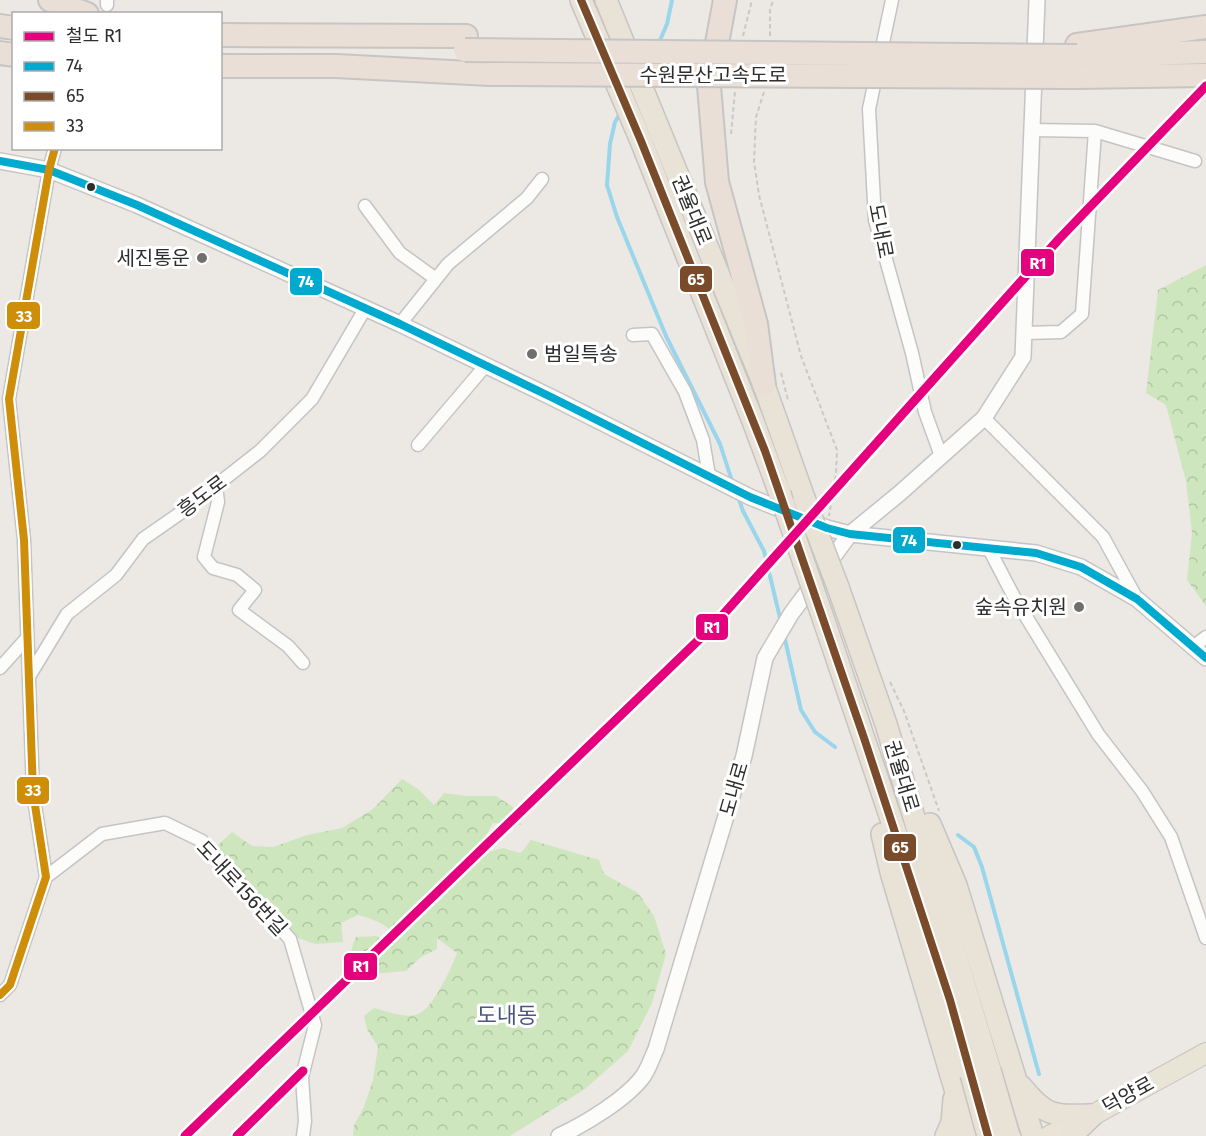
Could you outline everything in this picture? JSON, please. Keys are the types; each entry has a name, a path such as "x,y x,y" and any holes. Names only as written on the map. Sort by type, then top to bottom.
{"highway":[{"path":"50,0 100,6"},
{"name":"권율대로","path":"581,0 641,141 765,451 848,690 946,988 972,1077"},
{"name":"권율대로","path":"606,0 657,123 772,378 804,498 873,688 924,849 972,1077"},
{"path":"725,0 709,86 717,182 772,378"},
{"path":"1077,59 1206,27"},
{"path":"222,34 465,43"},
{"name":"수원문산고속도로","path":"222,44 465,43 1077,59 1206,75"},
{"name":"수원문산고속도로","path":"222,66 336,66 490,74 1077,59 1206,52"},
{"path":"873,688 956,885 1032,1136"},
{"path":"972,1077 978,1120 1006,1110 1014,1077"},
{"path":"946,1136 972,1077"},
{"path":"969,1136 972,1077"},
{"path":"972,1077 988,1136"},
{"path":"972,1077 1009,1136"},
{"path":"1014,1077 1038,1107 1061,1116 1093,1115"},
{"path":"1071,1136 1093,1115"}],"main road":[{"name":"덕양로","path":"1049,1136 1093,1115 1206,1053"}],"street":[{"name":"도내로","path":"892,0 869,109 875,220 912,353 925,412 941,456"},
{"name":"도내로","path":"559,1136 571,1131 626,1094 644,1075 656,1049 744,756 765,658 791,614 850,534 984,418 1023,357 1037,0"},
{"path":"1032,130 1095,131 1195,161"},
{"path":"1024,333 1061,332 1082,314 1095,131"},
{"path":"0,995 10,985 46,877 33,792 24,540 9,399 54,150"},
{"path":"0,161 49,170 137,205 400,324 750,497 827,528 850,534 1036,554 1081,567 1137,599 1206,658"},
{"path":"400,324 448,264 527,198 542,179"},
{"path":"365,206 400,253 436,279"},
{"name":"흥도로","path":"30,675 67,614 116,574 143,538 216,486 260,451 312,399 365,309"},
{"path":"633,335 652,334 685,392 703,440 712,477"},
{"path":"418,445 486,365"},
{"path":"984,418 1103,537 1137,599"},
{"path":"216,486 218,502 204,557 213,568 237,575 255,590 239,610 288,646 303,663"},
{"path":"989,549 1014,597 1098,734 1142,791 1171,837 1206,938"},
{"path":"1193,647 1206,637"},
{"path":"0,668 27,638"},
{"name":"도내로156번길","path":"46,877 102,834 165,823 202,841 290,939 315,1025 302,1077 305,1121 303,1136"},
{"path":"1091,1136 1093,1115"}],"path":[{"path":"742,45 752,0"},
{"path":"770,41 770,10 773,0"},
{"path":"765,87 756,117 754,162 759,195 801,356 837,450 836,474 827,528"},
{"path":"730,142 735,92"},
{"path":"772,378 788,402"}],"green space":[{"path":"1206,265 1206,606 1187,580 1192,533 1186,481 1166,405 1146,393 1158,290"},
{"path":"402,779 418,789 434,805 444,793 496,796 513,807 522,825 493,823 484,839 488,852 503,848 521,853 531,840 599,860 604,874 638,893 654,916 666,954 652,1003 628,1051 585,1089 510,1136 353,1136 354,1125 364,1107 373,1080 378,1047 367,1029 364,1016 374,1008 406,1016 422,1012 440,988 457,953 437,938 437,949 421,957 406,971 359,975 352,956 352,947 356,937 376,936 387,942 395,943 398,939 386,926 358,915 341,923 343,942 315,944 295,937 217,846 232,832 252,846 273,847 307,835 342,828 373,809"}],"waterway":[{"path":"658,45 667,24 672,0"},
{"path":"621,112 615,122 610,144 607,185 617,217 666,336 720,444 733,484"},
{"path":"738,497 764,551 781,622"},
{"path":"784,635 801,710 815,732 835,747"},
{"path":"958,835 974,847 982,867 1039,1074"}],"rail line":[{"name":"R1","path":"185,1136 712,627 1059,239 1206,86"},
{"name":"R1","path":"237,1136 303,1071"}],"transit line":[{"name":"65","path":"581,0 641,141 765,451 864,738 950,1000 988,1136"},
{"name":"33","path":"0,995 10,985 46,877 33,792 24,540 9,399 54,150"},
{"name":"74","path":"0,161 49,170 137,205 400,324 750,497 827,528 850,534 1036,553 1081,567 1137,599 1206,658"}],"place":[{"name":"세진통운","path":"202,258"},
{"name":"범일특송","path":"532,354"},
{"name":"숲속유치원","path":"1079,607"}],"district":[{"name":"도내동","path":"507,1015"}]}
